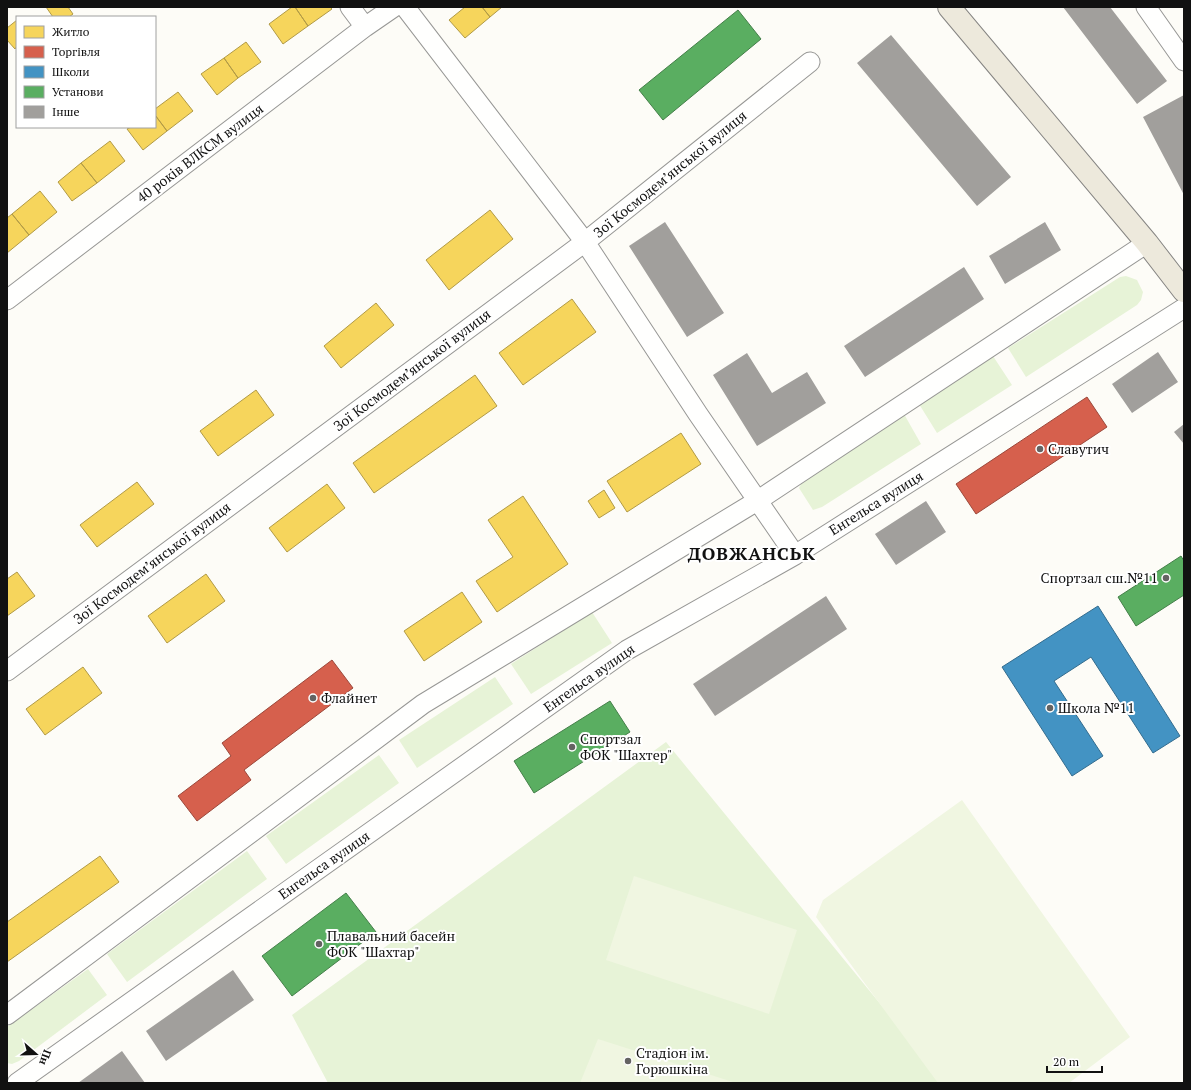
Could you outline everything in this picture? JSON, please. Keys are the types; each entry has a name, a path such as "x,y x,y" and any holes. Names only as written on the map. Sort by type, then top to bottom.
{"main road":[{"path":"949,7 1146,243 1184,291"}],"street":[{"path":"350,7 365,27"},
{"name":"40 років ВЛКСМ вулиця","path":"7,300 365,27 394,7"},
{"path":"405,7 585,242 757,501 795,555"},
{"path":"1146,7 1184,61"},
{"name":"Зої Космодем’янської вулиця","path":"7,670 585,242 810,62"},
{"path":"7,1015 423,704 757,501 1146,243"},
{"name":"Енгельса вулиця","path":"17,1083 627,650 795,555 1184,308"}],"green space":[{"path":"1126,276 1137,280 1143,292 1141,300 1137,305 1026,377 1008,348 1120,277"},
{"path":"993,356 1012,385 937,433 919,404"},
{"path":"904,414 921,444 822,507 813,510 799,488 801,484"},
{"path":"592,612 612,643 531,694 511,664"},
{"path":"495,677 513,704 417,768 399,740"},
{"path":"666,742 945,1083 328,1083 292,1015"},
{"path":"379,755 399,783 286,864 266,836"},
{"path":"962,800 1130,1037 1069,1083 938,1083 816,917 823,900"},
{"path":"247,851 267,879 127,982 107,954"},
{"path":"634,876 797,930 769,1014 606,960"},
{"path":"88,969 107,995 19,1061 12,1064 7,1063 7,1027"},
{"name":"Стадіон ім. Горюшкіна","path":"598,1039 736,1083 580,1083"}],"building: Житло":[{"path":"46,7 68,7 73,14 70,16 52,16"},
{"path":"292,7 295,7 308,26 283,44 269,24"},
{"path":"295,7 330,7 332,9 308,26"},
{"path":"465,7 482,7 490,17 465,38 449,20"},
{"path":"482,7 502,7 490,17"},
{"path":"16,21 15,49 7,40 7,28"},
{"path":"246,42 261,62 238,78 224,58"},
{"path":"224,58 238,78 217,95 201,74"},
{"path":"178,92 193,111 167,131 156,116 156,108"},
{"path":"156,116 167,131 143,150 127,129 156,128"},
{"path":"110,141 125,161 97,183 81,163"},
{"path":"81,163 97,183 72,201 58,182"},
{"path":"40,191 57,212 29,235 12,214"},
{"path":"490,210 513,239 449,290 426,260"},
{"path":"12,214 29,235 7,253 7,218"},
{"path":"572,299 596,332 523,385 499,353"},
{"path":"376,303 394,325 341,368 324,346"},
{"path":"475,375 497,406 374,493 353,463"},
{"path":"256,390 274,415 218,456 200,431"},
{"path":"681,433 701,464 627,512 607,481"},
{"path":"137,482 154,504 97,547 80,525"},
{"path":"327,484 345,508 287,552 269,528"},
{"path":"604,490 615,508 599,518 588,501"},
{"path":"523,496 568,564 497,612 476,581 513,557 488,520"},
{"path":"17,572 35,596 7,616 7,579"},
{"path":"206,574 225,601 167,643 148,616"},
{"path":"462,592 482,622 424,661 404,631"},
{"path":"83,667 102,693 45,735 26,709"},
{"path":"100,856 119,882 7,962 7,922"}],"building: Торгівля":[{"path":"1087,397 1107,427 976,514 956,484"},
{"path":"332,660 353,688 244,770 251,780 197,821 178,796 231,756 222,743"}],"building: Школи":[{"name":"Школа №11","path":"1098,606 1180,736 1153,753 1091,657 1054,681 1103,756 1072,776 1002,667"}],"building: Установи":[{"path":"738,10 761,39 663,120 639,90"},
{"name":"Спортзал сш.№11","path":"1181,556 1184,561 1184,595 1136,626 1118,597"},
{"name":"Спортзал ФОК \"Шахтер\"","path":"610,701 630,732 534,793 514,761"},
{"name":"Плавальний басейн ФОК \"Шахтар\"","path":"346,893 376,932 292,996 262,956"}],"building: Інше":[{"path":"1063,7 1110,7 1167,81 1137,104"},
{"path":"891,35 1011,177 977,206 857,63"},
{"path":"1184,95 1184,195 1143,117"},
{"path":"665,222 724,313 687,337 629,246"},
{"path":"1045,222 1061,250 1005,284 989,256"},
{"path":"964,267 984,299 865,377 844,346"},
{"path":"1158,352 1178,382 1132,413 1112,384"},
{"path":"747,353 772,393 807,372 826,403 757,446 713,375"},
{"path":"1184,424 1184,444 1174,432"},
{"path":"926,501 946,532 896,565 875,534"},
{"path":"826,596 847,629 715,716 693,684"},
{"path":"233,970 254,1000 166,1061 146,1031"},
{"path":"122,1051 145,1083 78,1083"}],"place":[{"name":"Славутич","path":"1040,449"},
{"name":"Спортзал сш.№11","path":"1166,578"},
{"name":"Флайнет","path":"313,698"},
{"name":"Школа №11","path":"1050,708"},
{"name":"Спортзал ФОК \"Шахтер\"","path":"572,747"},
{"name":"Плавальний басейн ФОК \"Шахтар\"","path":"319,944"},
{"name":"Стадіон ім. Горюшкіна","path":"628,1061"}],"district":[{"name":"ДОВЖАНСЬК","path":"752,554"}]}
